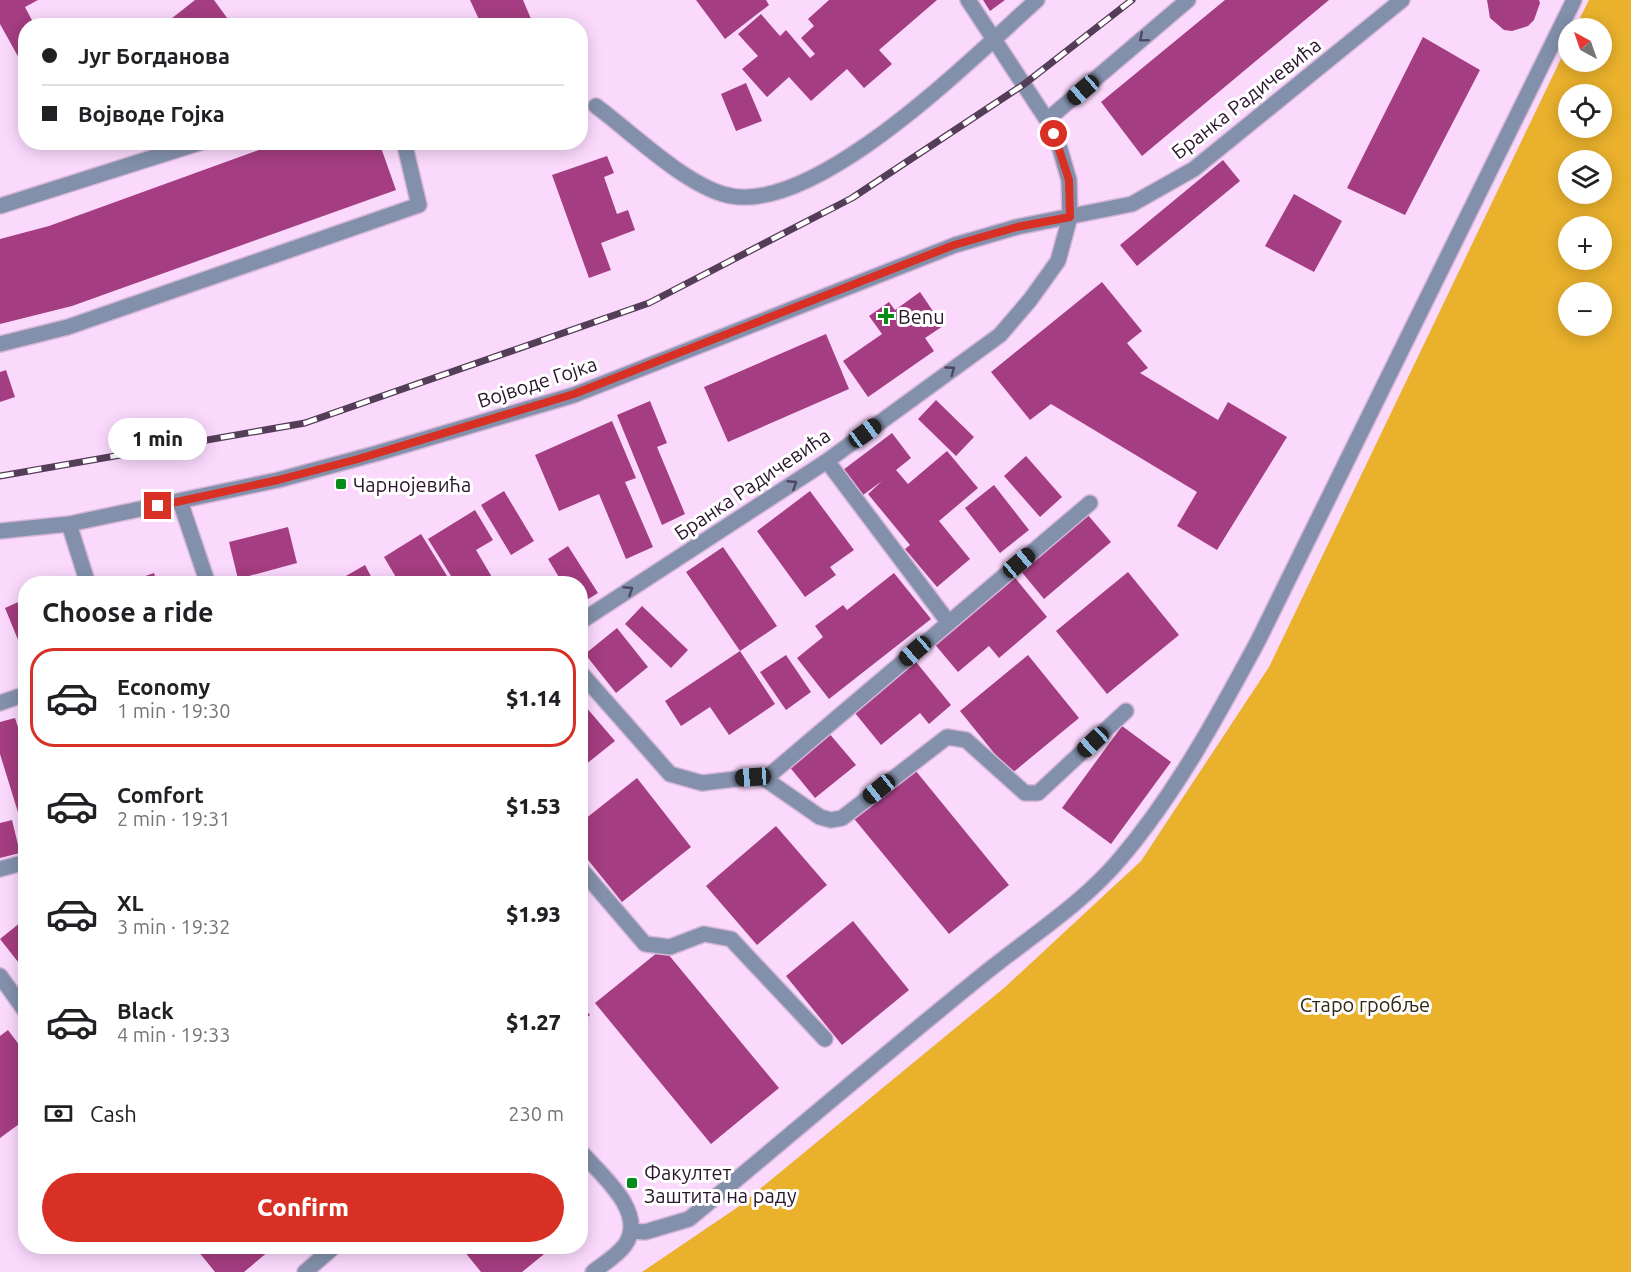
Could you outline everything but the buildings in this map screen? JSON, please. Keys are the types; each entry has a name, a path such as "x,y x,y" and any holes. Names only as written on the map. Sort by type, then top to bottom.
{"street":[{"path":"968,0 1047,120 1060,149 1069,180 1070,217"},
{"path":"596,106 681,172 723,194 749,198 813,177 868,145 1037,0"},
{"path":"1047,120 1188,0"},
{"name":"Бранка Радичевића","path":"588,617 827,461 1000,335 1030,300 1058,261 1070,217 1132,204 1194,169 1402,0"},
{"path":"631,1231 645,1232 689,1219 977,980 1088,892 1120,859 1159,809 1211,728 1258,641 1574,0"},
{"path":"0,206 177,150"},
{"path":"0,344 68,327 419,205 406,150"},
{"name":"Војводе Гојка","path":"0,531 69,524 278,480 378,453 574,394 954,245 1017,227 1070,217"},
{"path":"827,461 949,623"},
{"path":"180,501 205,576"},
{"path":"765,779 1090,503"},
{"path":"69,524 85,576"},
{"path":"588,681 670,774 702,783 753,777 765,779 820,817 831,820 842,818 941,739 953,736 966,740 1018,788 1030,795 1038,793 1126,711"},
{"path":"0,703 18,697"},
{"path":"0,869 18,864"},
{"path":"588,877 645,944 670,947 704,934 714,934 731,939 825,1040"},
{"path":"0,976 18,1001"},
{"path":"588,1160 626,1204 631,1217 631,1231 625,1244 593,1272"},
{"path":"305,1272 326,1254"}],"green space":[{"name":"Старо гробље","path":"1589,0 1631,0 1631,1272 642,1272 738,1207 1004,988 1141,861 1269,667 1558,65 1558,72 1612,72 1612,18 1580,18"}],"railway":[{"path":"0,476 305,423 649,303 852,198 1023,85 1132,0"}],"place":[{"name":"Benu","path":"886,316"},
{"name":"Чарнојевића","path":"341,484"},
{"name":"Факултет Заштита на раду","path":"632,1183"}],"route":[{"path":"158,506 278,480 358,459 574,394 954,245 1017,227 1070,217 1069,180 1054,134"}]}
